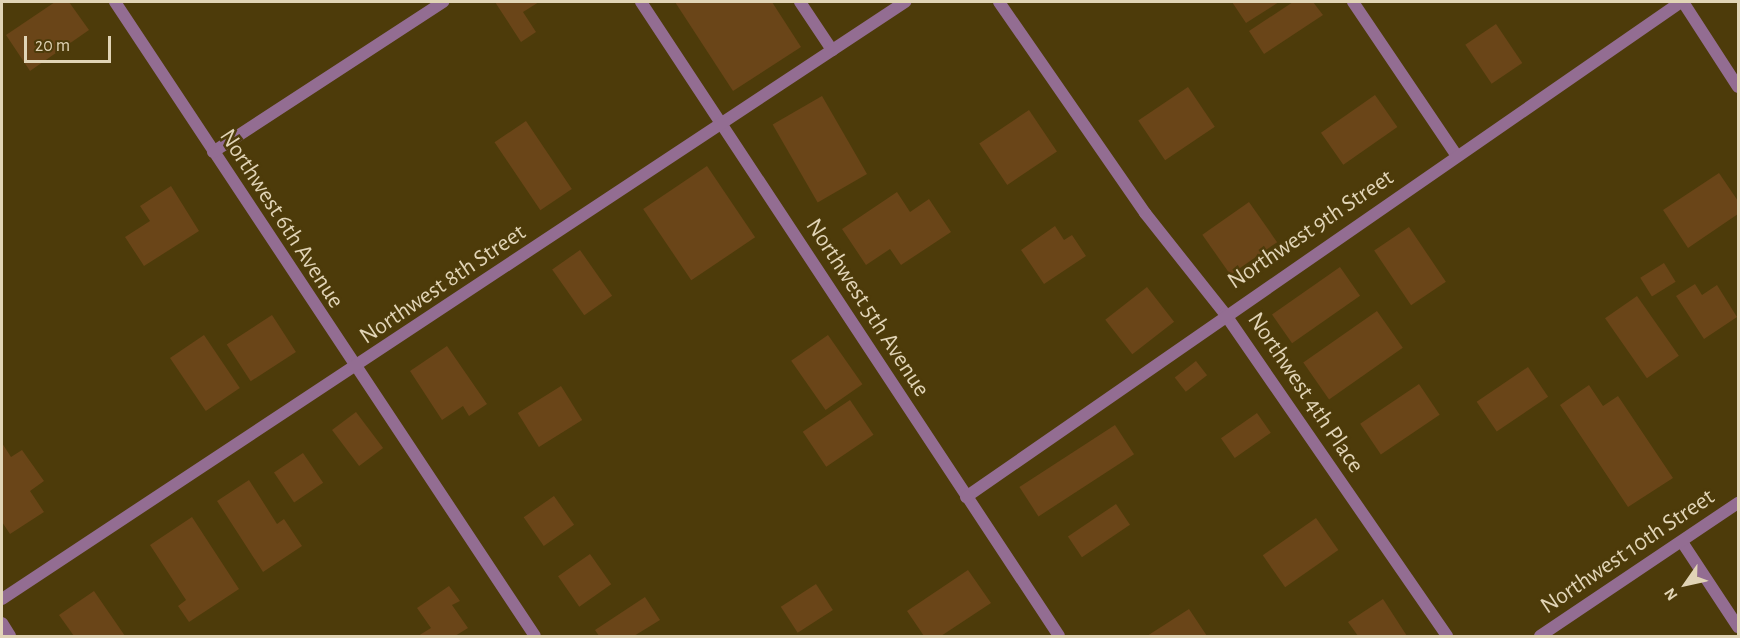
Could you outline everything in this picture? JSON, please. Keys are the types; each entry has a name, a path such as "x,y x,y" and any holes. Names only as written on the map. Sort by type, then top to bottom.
{"street":[{"name":"Northwest 6th Avenue","path":"115,2 354,370 536,636"},
{"path":"213,152 443,2"},
{"name":"Northwest 5th Avenue","path":"640,2 1059,636"},
{"path":"800,2 832,50"},
{"name":"Northwest 8th Street","path":"2,599 354,370 905,2"},
{"name":"Northwest 4th Place","path":"999,2 1145,213 1225,314 1447,636"},
{"path":"1353,2 1457,156"},
{"path":"1682,2 1738,87"},
{"name":"Northwest 9th Street","path":"966,497 1225,314 1682,2"},
{"name":"Northwest 10th Street","path":"1540,636 1738,503"},
{"path":"1682,542 1738,627"},
{"path":"2,623 10,636"}],"building":[{"path":"55,2 69,2 89,30 30,71 6,35"},
{"path":"495,2 539,2 523,12 536,32 521,42"},
{"path":"675,2 772,2 801,47 733,91"},
{"path":"1232,2 1279,2 1246,23"},
{"path":"1293,2 1313,2 1323,15 1264,54 1249,31"},
{"path":"1496,24 1522,63 1492,84 1465,45"},
{"path":"1188,87 1215,127 1165,160 1138,121"},
{"path":"1375,95 1397,127 1343,165 1321,133"},
{"path":"822,96 867,174 818,202 773,124"},
{"path":"1029,110 1057,151 1007,185 979,144"},
{"path":"526,121 572,189 540,210 494,142"},
{"path":"707,166 755,237 691,280 643,209"},
{"path":"1719,173 1738,201 1738,214 1688,248 1663,210"},
{"path":"171,186 199,231 144,266 125,237 150,221 140,206"},
{"path":"897,192 910,212 929,199 951,232 901,265 890,249 866,265 842,229"},
{"path":"1249,202 1277,242 1230,275 1202,235"},
{"path":"1055,226 1064,240 1072,235 1086,256 1044,284 1021,250"},
{"path":"1409,227 1446,282 1411,305 1374,250"},
{"path":"580,250 612,296 584,315 552,270"},
{"path":"1664,263 1676,282 1652,296 1640,278"},
{"path":"1340,267 1360,296 1292,343 1272,315"},
{"path":"1695,284 1702,295 1717,285 1737,317 1704,339 1676,296"},
{"path":"1147,287 1174,322 1132,354 1105,320"},
{"path":"1637,296 1679,356 1647,378 1605,318"},
{"path":"1377,311 1403,348 1329,399 1303,363"},
{"path":"272,315 296,352 251,381 227,344"},
{"path":"204,335 240,388 206,411 170,358"},
{"path":"828,335 862,384 826,410 791,361"},
{"path":"447,346 487,404 469,416 463,406 442,420 410,371"},
{"path":"1196,361 1207,375 1186,392 1175,378"},
{"path":"1528,367 1548,397 1497,432 1477,402"},
{"path":"1419,384 1440,415 1381,454 1360,424"},
{"path":"1589,385 1603,406 1618,396 1673,478 1628,507 1560,405"},
{"path":"561,386 582,420 539,447 518,413"},
{"path":"850,400 873,435 826,467 803,432"},
{"path":"356,412 383,448 359,466 332,430"},
{"path":"1257,413 1271,433 1235,458 1221,438"},
{"path":"1115,425 1134,454 1038,516 1019,487"},
{"path":"2,443 11,457 22,450 44,481 30,491 44,512 10,534 2,522"},
{"path":"303,453 323,483 294,502 274,473"},
{"path":"249,480 277,524 284,519 302,546 263,572 217,501"},
{"path":"554,496 574,525 544,546 524,517"},
{"path":"1116,504 1130,525 1082,557 1068,536"},
{"path":"192,517 239,589 189,622 178,606 186,600 150,545"},
{"path":"1316,518 1338,550 1285,587 1263,555"},
{"path":"590,554 611,584 579,607 558,576"},
{"path":"968,570 991,603 941,636 924,636 907,611"},
{"path":"816,584 833,610 798,633 781,607"},
{"path":"449,586 460,601 452,605 468,628 455,636 418,636 431,628 417,608"},
{"path":"94,591 125,636 74,636 59,615"},
{"path":"645,597 660,620 634,636 599,636 595,630"},
{"path":"1383,599 1407,636 1358,636 1348,622"},
{"path":"1189,609 1207,636 1147,636"}]}
